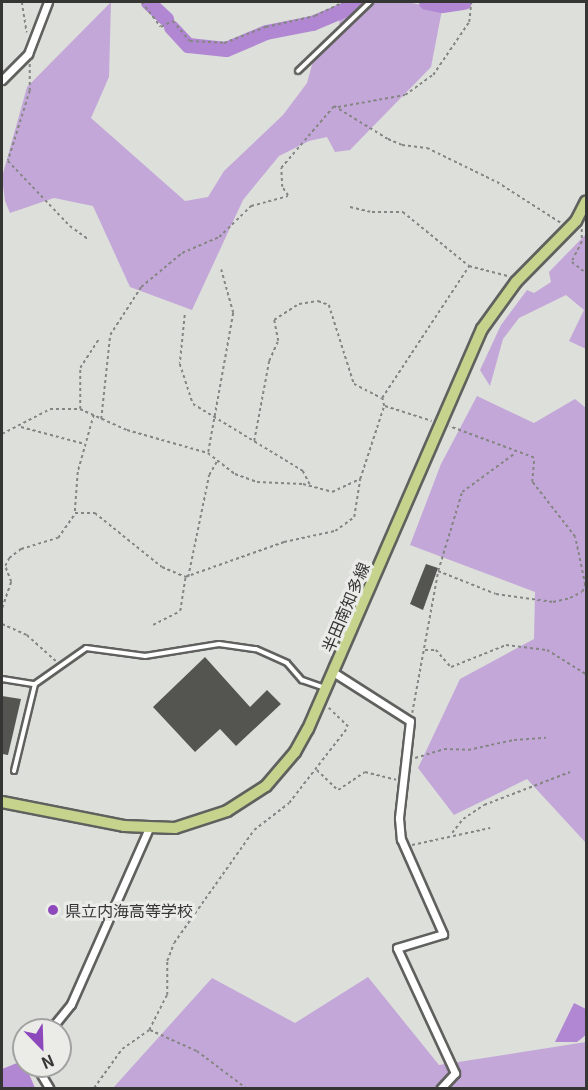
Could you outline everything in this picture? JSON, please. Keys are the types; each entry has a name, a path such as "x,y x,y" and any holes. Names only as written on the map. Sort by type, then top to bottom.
{"main road":[{"name":"半田南知多線","path":"2,802 149,828 175,828 207,820 252,796 295,752 326,688 482,329 516,282 572,226 586,201"}],"street":[{"path":"2,80 28,54 48,2"},
{"path":"333,672 410,721 403,782 401,840 443,934 397,948 455,1073 441,1089"},
{"path":"60,1018 71,1004 149,828"}],"lane":[{"path":"298,71 370,2"},
{"path":"14,771 35,684 86,648 145,656 219,644 256,650 287,663 302,680 326,688"},
{"path":"2,679 35,684"}],"path":[{"path":"22,2 32,44"},
{"path":"142,2 162,27 173,21 190,41 224,43 266,27 315,16 344,2"},
{"path":"101,419 110,335 141,287 182,253 219,237 250,206 288,196 282,187 281,168 337,107 405,95 433,75 469,22 471,2"},
{"path":"28,54 30,91 8,161 70,226 88,239"},
{"path":"337,107 402,146 427,148 497,182 572,226 582,228 582,242 572,262 586,273"},
{"path":"351,207 372,212 403,212 469,266 504,272 516,282"},
{"path":"75,513 94,513 162,567 186,577 274,545 335,531 354,517 360,479 384,406 382,398 469,266"},
{"path":"208,453 233,313 221,270"},
{"path":"254,441 269,361 278,341 274,320 299,304 318,301 330,305 354,384 382,398"},
{"path":"185,315 180,364 189,397 198,409 303,471 310,486"},
{"path":"80,409 80,368 99,339"},
{"path":"384,406 441,423 515,453 534,458 532,482 575,537 585,585 582,592 553,602 496,594 438,572"},
{"path":"2,434 21,427 50,409 80,409 127,430 208,453 235,474 257,482 310,486 332,492 360,479"},
{"path":"2,608 11,582 5,566 9,558 21,549 58,538 75,513 78,472 94,415"},
{"path":"21,427 85,444"},
{"path":"410,721 438,572 462,492 515,453"},
{"path":"153,625 180,611 209,475 217,460"},
{"path":"2,624 27,635 60,666"},
{"path":"424,650 436,650 451,667 506,645 547,650 586,674"},
{"path":"94,1089 122,1049 149,1030 167,995 167,961 174,944 254,830 289,803 317,770 348,727 320,701"},
{"path":"406,759 444,749 468,750 514,740 546,738"},
{"path":"317,770 338,790 365,772 403,782"},
{"path":"452,833 463,819 484,805 570,772"},
{"path":"401,840 413,845 452,833 490,828"},
{"path":"149,1030 197,1051 246,1089"}],"shaded area":[{"path":"111,2 109,77 91,118 185,201 208,197 224,171 283,115 307,83 313,61 339,26 340,16 375,2 408,2 442,10 431,67 350,150 335,152 327,137 309,141 279,156 243,200 192,310 130,287 93,206 54,198 10,213 5,201 2,177 27,87"},
{"path":"586,234 586,349 569,341 584,310 566,295 519,318 503,339 490,386 480,370 501,325 527,290 534,293 551,282 549,272"},
{"path":"477,396 534,423 575,399 586,408 586,843 527,779 454,815 418,768 460,679 534,639 535,592 410,545 441,464"},
{"path":"368,977 439,1065 586,1042 586,1088 113,1088 212,978 295,1023"},
{"path":"574,1003 586,1009 586,1035 577,1042 555,1042"},
{"path":"12,1065 12,1078 31,1078 35,1088 2,1088 2,1069"}],"building":[{"path":"426,564 438,568 423,610 410,604"},
{"path":"205,657 250,707 267,690 281,704 236,746 220,729 195,752 153,707"},
{"path":"2,696 21,699 8,755 2,754"}],"waterway":[{"path":"148,2 166,19"},
{"path":"171,27 188,45 226,49 266,32 312,23 362,2"},
{"path":"426,2 442,5 464,2"}],"place":[{"name":"県立内海高等学校","path":"53,910"}]}
